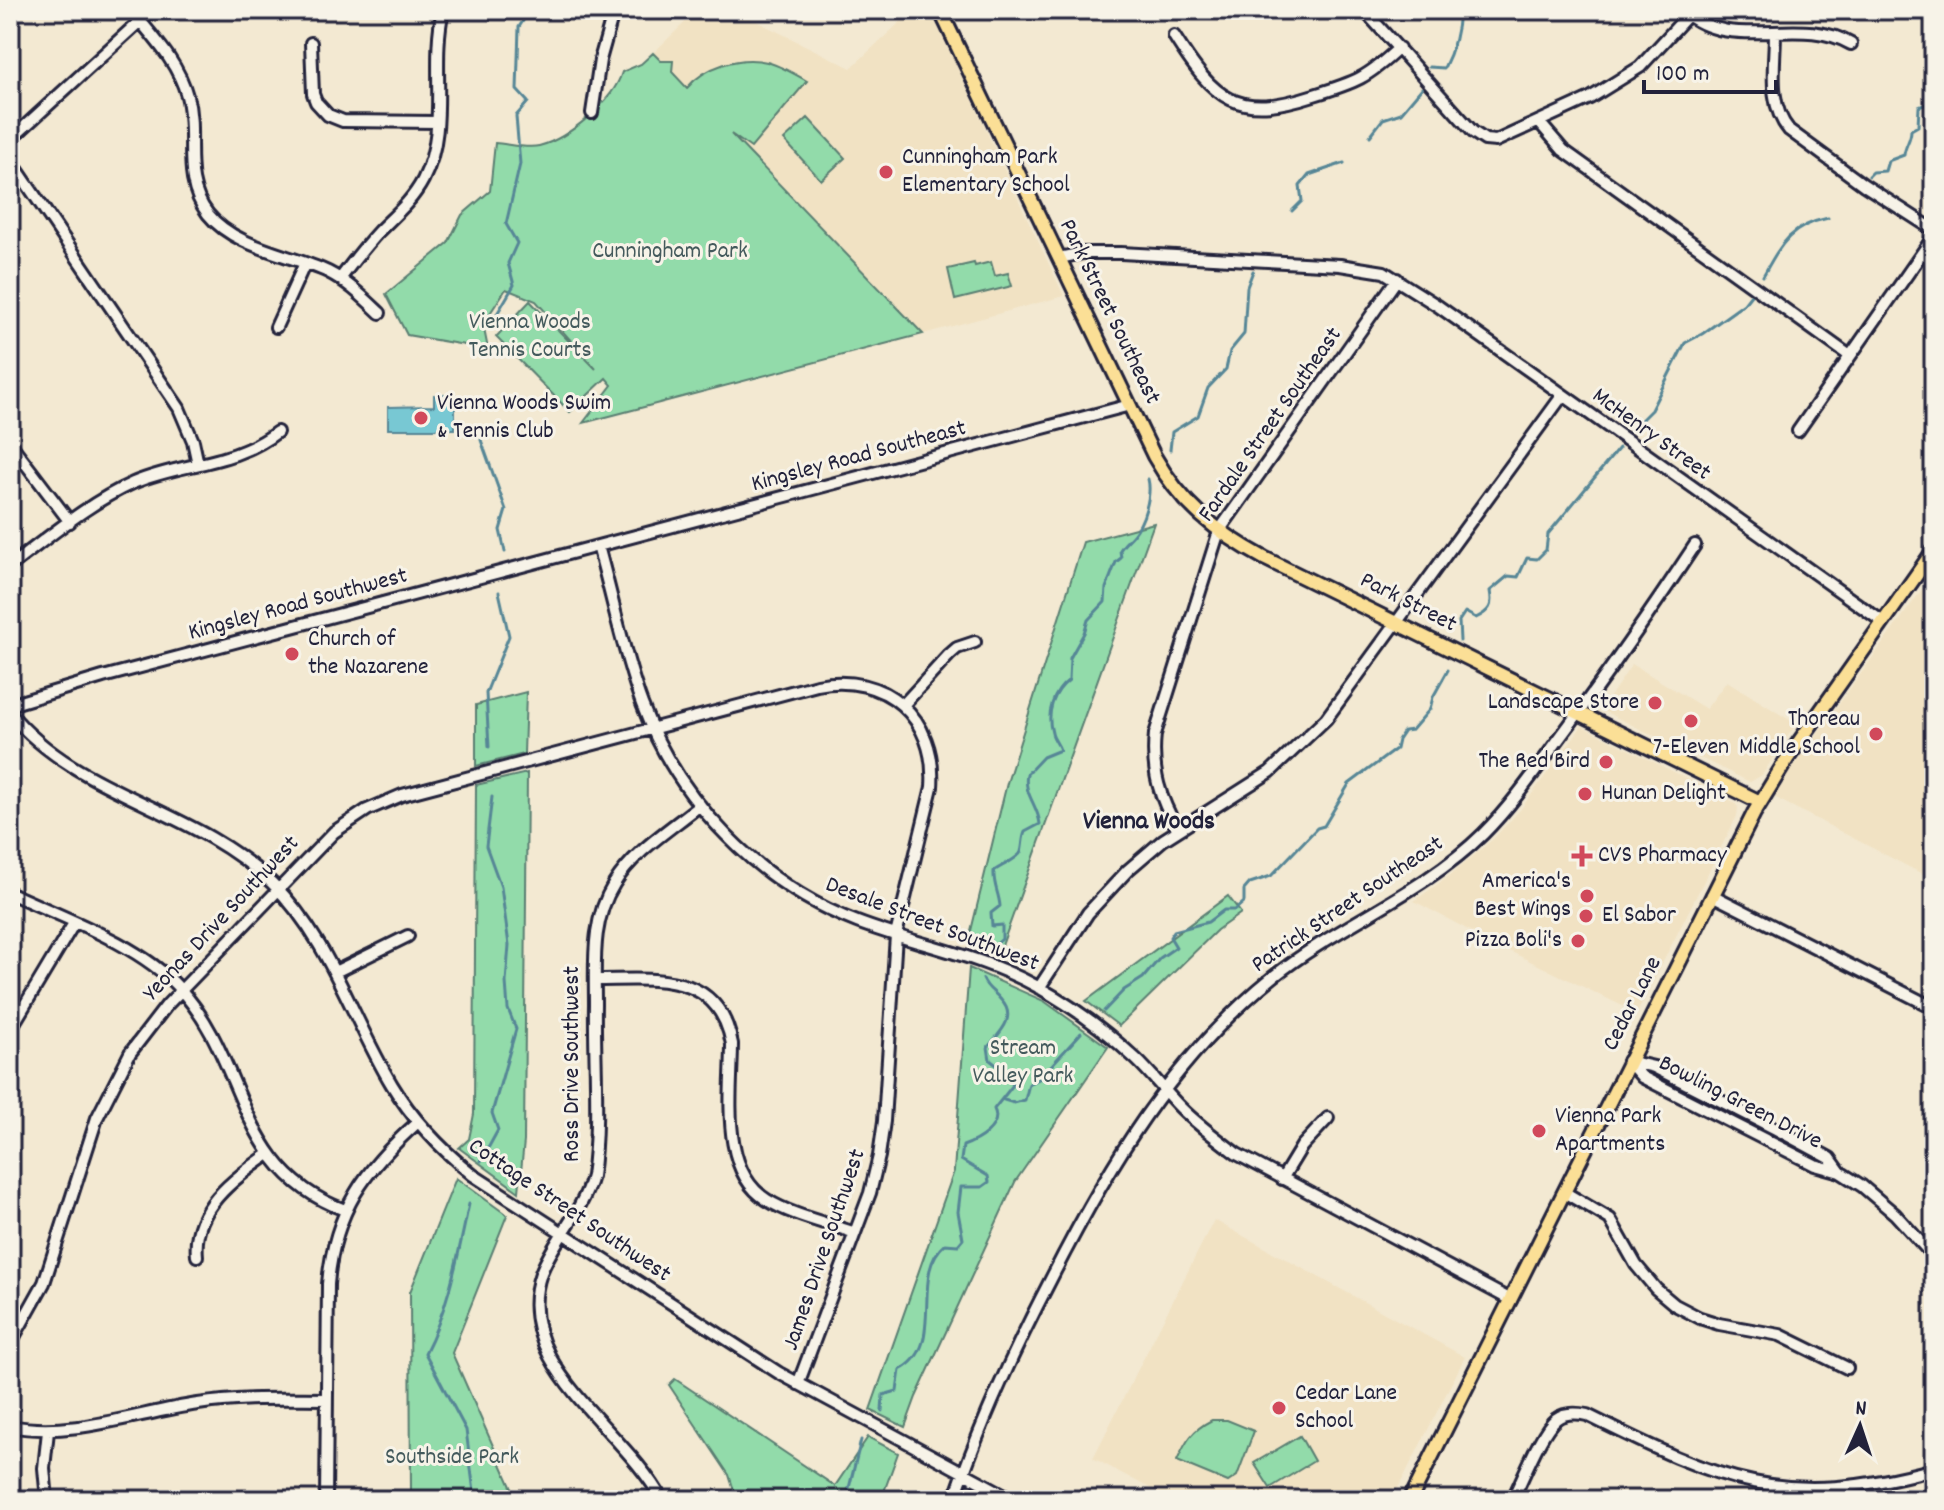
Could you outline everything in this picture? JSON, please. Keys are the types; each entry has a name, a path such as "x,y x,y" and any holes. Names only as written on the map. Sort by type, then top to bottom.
{"main road":[{"name":"Park Street Southeast","path":"940,10 1161,469 1180,494 1219,531"},
{"name":"Park Street","path":"1219,531 1264,558 1579,712"},
{"name":"Cedar Lane","path":"1410,1500 1760,802 1934,550"},
{"path":"1579,712 1760,802"}],"street":[{"path":"131,10 169,57 183,84 191,116 190,168 196,194 210,217 232,234 340,279 380,313"},
{"path":"10,140 152,10"},
{"path":"340,279 418,189 434,150 437,45 443,10"},
{"path":"592,113 600,60 614,10"},
{"path":"1364,10 1440,97 1485,140 1502,140 1624,80 1640,67 1685,13 1709,28 1721,31 1829,34 1851,44"},
{"path":"1775,33 1775,102 1782,122 1864,185 1934,233 1798,431"},
{"path":"1174,36 1206,83 1240,104 1266,107 1299,100 1363,78 1399,48"},
{"path":"311,43 313,94 328,115 343,121 437,122"},
{"path":"1539,122 1563,150 1850,356"},
{"path":"10,159 179,408 193,441 198,464"},
{"name":"McHenry Street","path":"1059,258 1083,253 1106,253 1311,262 1376,269 1397,279 1883,622"},
{"path":"276,327 305,263"},
{"name":"Fardale Street Southeast","path":"1178,830 1165,808 1157,784 1155,734 1219,531 1397,279"},
{"path":"1039,988 1077,928 1128,870 1178,830 1270,772 1311,736 1347,694 1562,396"},
{"name":"Kingsley Road Southeast","path":"598,546 1130,405"},
{"path":"10,566 109,495 133,483 234,456 277,432"},
{"path":"10,443 70,522"},
{"name":"Patrick Street Southeast","path":"954,1500 1031,1318 1118,1155 1164,1089 1210,1035 1274,977 1335,933 1420,884 1477,839 1523,789 1626,649 1695,545"},
{"name":"Kingsley Road Southwest","path":"10,705 103,677 598,546"},
{"name":"Desale Street Southwest","path":"598,546 634,679 653,728 668,759 700,805 742,850 788,886 835,912 989,964 1039,988 1085,1016 1111,1037 1214,1137 1237,1154 1511,1300"},
{"path":"903,705 949,655 957,648 975,642"},
{"name":"Yeonas Drive Southwest","path":"10,1344 44,1283 101,1109 130,1053 181,989 334,832 359,814 384,802 831,682 875,687 903,705"},
{"name":"James Drive Southwest","path":"798,1384 874,1179 883,1133 896,935 933,773 924,732 903,705"},
{"name":"Cottage Street Southwest","path":"10,713 28,735 64,763 205,832 242,857 278,889 309,926 391,1084 418,1122 473,1175 798,1384 1014,1500"},
{"name":"Ross Drive Southwest","path":"662,1500 639,1465 558,1372 543,1347 536,1317 537,1288 546,1263 588,1192 594,1162 596,931 606,898 635,858 700,805"},
{"path":"10,893 137,954 181,989 207,1028 269,1154 279,1168 302,1189 345,1210"},
{"path":"1712,895 1934,1008"},
{"path":"10,1030 74,923"},
{"path":"335,972 408,936"},
{"path":"595,980 676,982 708,997 730,1031 733,1147 742,1173 757,1192 775,1204 855,1233"},
{"name":"Bowling Green Drive","path":"1628,1061 1642,1077 1815,1165 1840,1172 1895,1214 1933,1253"},
{"path":"1282,1179 1302,1146 1328,1118"},
{"path":"326,1500 329,1272 335,1241 345,1210 356,1190 378,1159 418,1122"},
{"path":"197,1256 197,1234 206,1212 228,1185 269,1154"},
{"path":"1564,1192 1610,1219 1636,1265 1656,1289 1675,1305 1719,1324 1780,1335 1847,1368"},
{"path":"10,1426 48,1431 211,1402 327,1399"},
{"path":"1512,1500 1548,1429 1555,1420 1577,1413 1587,1415 1718,1480 1782,1496 1829,1497 1868,1492 1934,1469"},
{"path":"47,1500 44,1468 48,1431"}],"shaded area":[{"name":"Cunningham Park Elementary School","path":"698,10 734,10 851,68 913,10 933,10 1064,296 923,334 653,53"},
{"name":"Thoreau Middle School","path":"1934,573 1934,880 1772,796"},
{"path":"1632,664 1706,709 1727,681 1796,724 1762,775 1750,782 1601,710"},
{"path":"1582,726 1734,802 1738,807 1737,816 1637,1013 1414,901 1456,871 1494,838 1520,810"},
{"name":"Cedar Lane School","path":"1214,1220 1465,1357 1392,1500 1172,1500 1093,1458"}],"green space":[{"name":"Cunningham Park","path":"653,53 661,61 673,61 672,72 687,88 703,74 723,64 746,60 772,64 807,81 751,148 731,134 923,334 583,423 612,385 606,378 570,412 496,337 530,301 596,369 536,301 506,289 483,324 488,349 407,335 386,294 448,243 462,215 490,191 495,143 534,147 551,142 576,127 600,106 622,72 641,64"},
{"path":"808,118 845,158 821,180 784,140"},
{"path":"991,262 995,276 1008,273 1012,286 955,300 948,269"},
{"path":"1154,523 999,954 968,943 1007,783 1083,542"},
{"path":"526,692 524,754 476,766 476,705"},
{"path":"527,773 524,1141 519,1192 459,1148 469,1139 474,1114 476,785"},
{"name":"Stream Valley Park","path":"1228,896 1241,913 1217,930 1119,1026 1086,1001"},
{"name":"Stream Valley Park","path":"969,968 1044,1001 1108,1047 1015,1182 905,1427 870,1410 954,1171"},
{"name":"Southside Park","path":"456,1178 507,1215 452,1353 517,1500 413,1500 411,1495 410,1292"},
{"path":"675,1379 835,1486 868,1437 898,1453 881,1500 737,1500 729,1475 669,1385"},
{"path":"1212,1420 1227,1420 1254,1431 1237,1476 1228,1482 1177,1461 1190,1437"},
{"path":"1300,1436 1314,1461 1270,1488 1254,1463"}],"water":[{"name":"Vienna Woods Swim & Tennis Club","path":"434,395 455,395 455,429 388,429 388,407 434,406"}],"waterway":[{"path":"494,319 514,285 508,263 517,243 506,224 520,164 516,116 528,102 517,90 519,27 530,10"},
{"path":"1429,67 1444,68 1455,40 1459,10"},
{"path":"1869,176 1873,172 1885,171 1888,161 1904,155 1911,130 1918,126 1919,107 1929,103 1929,80 1934,79"},
{"path":"1370,136 1383,119 1401,113 1422,88"},
{"path":"1292,211 1302,201 1300,186 1309,175 1344,163"},
{"path":"1763,276 1795,231 1828,218"},
{"path":"1170,450 1172,432 1198,416 1208,388 1226,369 1230,351 1244,334 1247,287 1253,271"},
{"path":"1631,430 1651,410 1685,343 1744,304 1751,295"},
{"path":"481,440 506,510 500,530 505,552"},
{"path":"1460,641 1459,621 1465,612 1476,618 1485,613 1491,604 1490,591 1508,576 1518,577 1527,558 1537,559 1546,550 1548,534 1619,448"},
{"path":"992,948 1002,939 1002,925 992,926 991,913 1000,906 994,871 1020,854 1025,832 1040,824 1027,788 1027,774 1043,757 1060,750 1050,725 1052,704 1069,680 1070,658 1088,620 1105,602 1106,588 1116,562 1121,558 1120,550 1144,516 1149,493 1148,479"},
{"path":"489,747 486,693 509,636 499,592"},
{"path":"1104,1011 1124,990 1143,978 1160,958 1176,947 1170,937 1174,931 1208,922 1224,910 1235,910 1244,902 1244,890 1250,883 1271,876 1317,828 1324,826 1349,784 1396,749 1404,731 1412,730 1430,709 1448,670"},
{"path":"481,1161 498,1130 492,1113 516,1029 508,1009 506,982 509,945 501,887 486,846 492,797"},
{"path":"882,1411 883,1395 897,1391 900,1370 914,1359 922,1345 929,1273 934,1257 945,1244 958,1245 963,1239 958,1212 961,1187 982,1187 989,1182 988,1176 961,1160 963,1146 992,1127 996,1116 994,1109 1013,1085 1009,1075 990,1060 988,1047 1005,1025 1008,1013 983,979"},
{"path":"1004,1100 1014,1103 1025,1100 1029,1084 1039,1079 1081,1033"},
{"path":"469,1204 447,1299 425,1353 466,1430 475,1500"},
{"path":"846,1500 861,1440"}],"place":[{"name":"Cunningham Park Elementary School","path":"886,172"},
{"name":"Vienna Woods Swim & Tennis Club","path":"421,418"},
{"name":"Church of the Nazarene","path":"292,654"},
{"name":"Landscape Store","path":"1655,703"},
{"name":"7-Eleven","path":"1691,721"},
{"name":"Thoreau Middle School","path":"1876,734"},
{"name":"The Red Bird","path":"1606,762"},
{"name":"Hunan Delight","path":"1585,794"},
{"name":"CVS Pharmacy","path":"1582,856"},
{"name":"America's Best Wings","path":"1587,896"},
{"name":"El Sabor","path":"1586,916"},
{"name":"Pizza Boli's","path":"1578,941"},
{"name":"Vienna Park Apartments","path":"1539,1131"},
{"name":"Cedar Lane School","path":"1279,1408"}],"district":[{"name":"Vienna Woods","path":"1149,822"}],"park label":[{"name":"Vienna Woods Tennis Courts","path":"530,337"}]}
